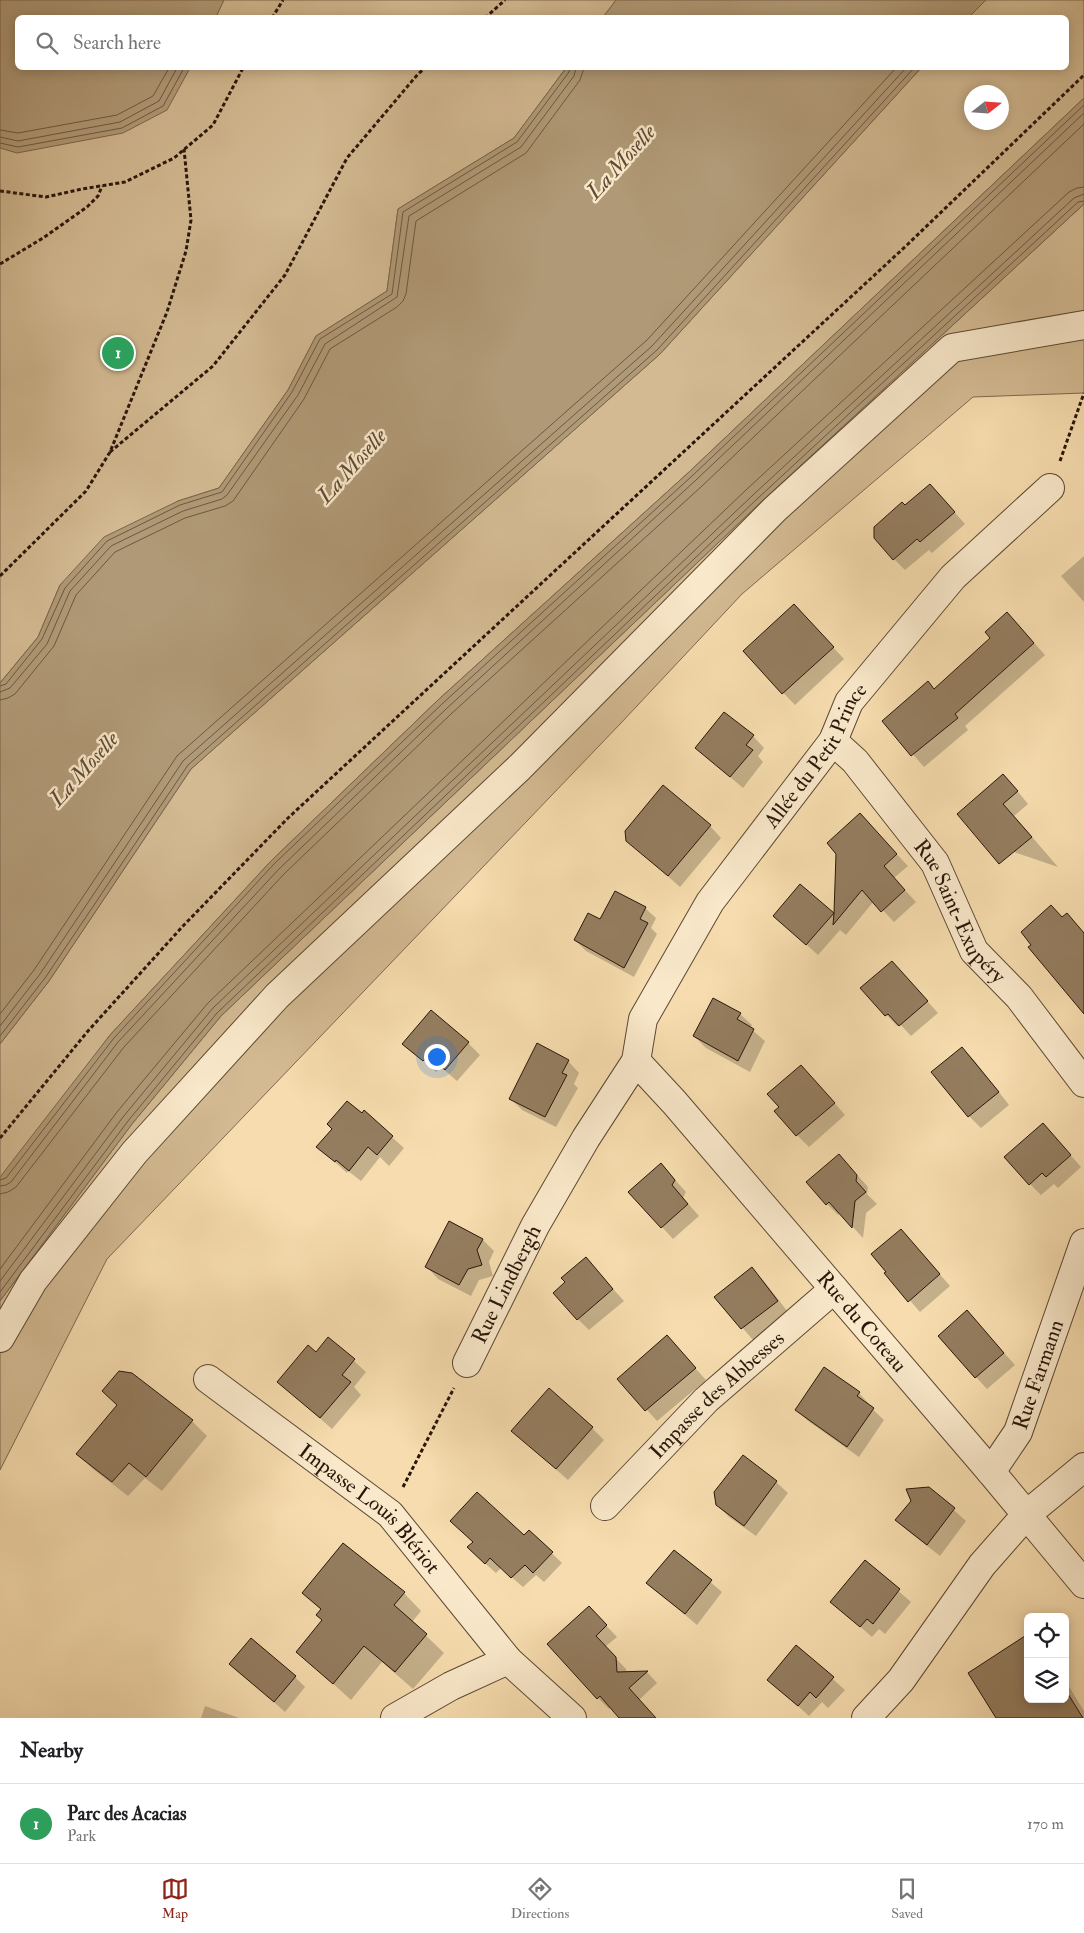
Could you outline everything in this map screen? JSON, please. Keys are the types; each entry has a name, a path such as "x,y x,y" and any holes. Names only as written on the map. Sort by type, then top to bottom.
{"street":[{"path":"0,1338 33,1281 134,1153 277,996 520,767 775,509 952,348 1084,325"},
{"name":"Allée du Petit Prince","path":"636,1062 643,1019 710,902 833,741 849,702 953,577 1050,488"},
{"name":"Rue Saint-Exupéry","path":"833,741 854,761 935,863 974,951 1018,997 1084,1083"},
{"name":"Rue du Coteau","path":"636,1062 674,1102 991,1472 1084,1584"},
{"name":"Rue Lindbergh","path":"466,1363 535,1226 586,1138 636,1062"},
{"name":"Rue Farmann","path":"991,1472 1018,1432 1084,1243"},
{"name":"Impasse des Abbesses","path":"605,1506 706,1400 834,1289"},
{"name":"Impasse Louis Blériot","path":"208,1379 390,1514 508,1660 572,1718"},
{"path":"866,1718 902,1680 982,1565 1026,1515 1084,1467"},
{"path":"395,1718 451,1686 508,1660"}],"path":[{"path":"274,15 283,0"},
{"path":"488,15 505,0"},
{"path":"0,191 46,197 125,182 174,158 213,125 242,70"},
{"path":"110,452 213,366 285,274 347,158 423,70"},
{"path":"0,1138 88,1031 183,926 288,818 906,245 1084,75"},
{"path":"0,576 86,492 110,452 167,312 186,251 191,220 184,149"},
{"path":"0,264 43,238 87,206 98,196 102,186"},
{"path":"1050,488 1084,393"},
{"name":"Rue Lindbergh","path":"390,1514 466,1363"}],"shaded area":[{"path":"0,0 616,0 605,15 15,15 15,70 565,70 514,138 398,209 387,291 316,336 288,390 219,488 178,501 60,585 38,637 0,683"},
{"path":"986,0 1084,0 1084,98 689,472 438,700 271,861 110,1035 0,1184 0,1044 49,981 191,769 660,354 919,70 1069,70 1069,15 970,15"},
{"path":"1084,204 1084,393 973,397 742,594 621,723 107,1259 0,1470 0,1301 132,1124 221,1016 760,503"}],"water":[{"path":"0,0 224,0 217,15 15,15 15,70 189,70 167,110 123,133 17,153 0,148"},
{"path":"616,0 986,0 971,15 605,15"},
{"name":"La Moselle","path":"565,70 919,70 660,354 191,769 49,981 0,1044 0,683 38,637 60,585 104,537 178,501 219,488 288,390 316,336 387,291 398,209 514,138"},
{"path":"1084,98 1084,204 760,503 221,1016 132,1124 0,1301 0,1177 110,1035 271,861 438,700 689,472"}],"building":[{"path":"930,484 955,512 920,542 917,539 893,560 874,538 874,527 902,502 905,505"},
{"path":"794,604 834,647 782,694 743,651"},
{"path":"1007,612 1034,643 955,714 958,718 911,756 882,721 928,681 934,689 990,638 985,632"},
{"path":"724,712 754,735 746,745 753,750 730,777 695,748"},
{"path":"1003,774 1018,791 1003,804 1032,837 999,864 957,814"},
{"path":"663,785 711,825 668,876 626,841 625,831"},
{"path":"860,813 897,854 884,866 905,890 881,912 862,890 833,925 836,854 827,843"},
{"path":"800,884 834,913 806,945 773,916"},
{"path":"615,891 646,907 640,919 648,923 624,968 574,940 588,913 600,919"},
{"path":"1051,905 1062,917 1067,913 1084,933 1084,1014 1028,947 1031,945 1021,932"},
{"path":"892,961 928,1001 899,1026 888,1014 885,1016 860,988"},
{"path":"713,998 741,1013 737,1019 754,1029 738,1061 693,1036"},
{"path":"431,1010 469,1042 445,1070 428,1056 423,1061 402,1044"},
{"path":"537,1043 569,1060 562,1073 567,1075 545,1117 509,1099"},
{"path":"962,1047 999,1092 968,1117 931,1072"},
{"path":"801,1065 835,1103 796,1136 774,1111 779,1107 767,1094"},
{"path":"347,1101 362,1113 364,1110 393,1136 377,1155 368,1147 349,1171 316,1147 332,1129 327,1124"},
{"path":"1043,1123 1071,1155 1046,1177 1042,1173 1029,1185 1004,1157"},
{"path":"839,1154 857,1175 856,1181 866,1192 855,1201 852,1228 829,1202 826,1205 806,1182"},
{"path":"661,1163 675,1180 672,1185 688,1204 661,1228 628,1192"},
{"path":"449,1221 483,1239 477,1250 482,1265 468,1269 459,1285 425,1267"},
{"path":"901,1229 940,1274 908,1302 871,1254"},
{"path":"586,1257 613,1289 577,1320 553,1293 565,1282 561,1278"},
{"path":"752,1267 778,1301 741,1329 714,1297"},
{"path":"967,1310 1004,1353 975,1378 938,1336"},
{"path":"667,1335 696,1368 645,1411 617,1379"},
{"path":"328,1337 355,1359 342,1375 351,1382 320,1418 277,1382 308,1345 316,1352"},
{"path":"824,1367 860,1392 857,1396 874,1408 847,1447 795,1410"},
{"path":"119,1371 132,1373 193,1420 146,1477 129,1463 112,1482 76,1454 117,1405 102,1391"},
{"path":"549,1388 593,1427 556,1469 511,1431"},
{"path":"743,1455 777,1481 744,1526 716,1505 714,1492"},
{"path":"929,1487 955,1508 927,1545 895,1520 911,1501 906,1489"},
{"path":"477,1492 524,1535 529,1530 553,1552 533,1573 525,1565 511,1578 490,1558 485,1564 467,1547 473,1542 450,1521"},
{"path":"343,1543 405,1592 394,1605 427,1634 395,1672 364,1646 333,1684 296,1652 322,1620 316,1615 321,1609 302,1593"},
{"path":"674,1550 712,1580 685,1614 646,1583"},
{"path":"865,1560 900,1589 873,1624 867,1619 860,1627 830,1602"},
{"path":"589,1606 607,1625 596,1636 616,1657 617,1672 648,1671 629,1688 656,1718 619,1718 600,1696 597,1699 547,1644"},
{"path":"1024,1637 1024,1703 1069,1703 1069,1695 1083,1718 996,1718 968,1673"},
{"path":"251,1638 296,1676 274,1702 229,1664"},
{"path":"796,1645 834,1677 816,1698 810,1692 798,1706 767,1680"}],"place":[{"name":"Parc des Acacias","path":"118,353"}]}
